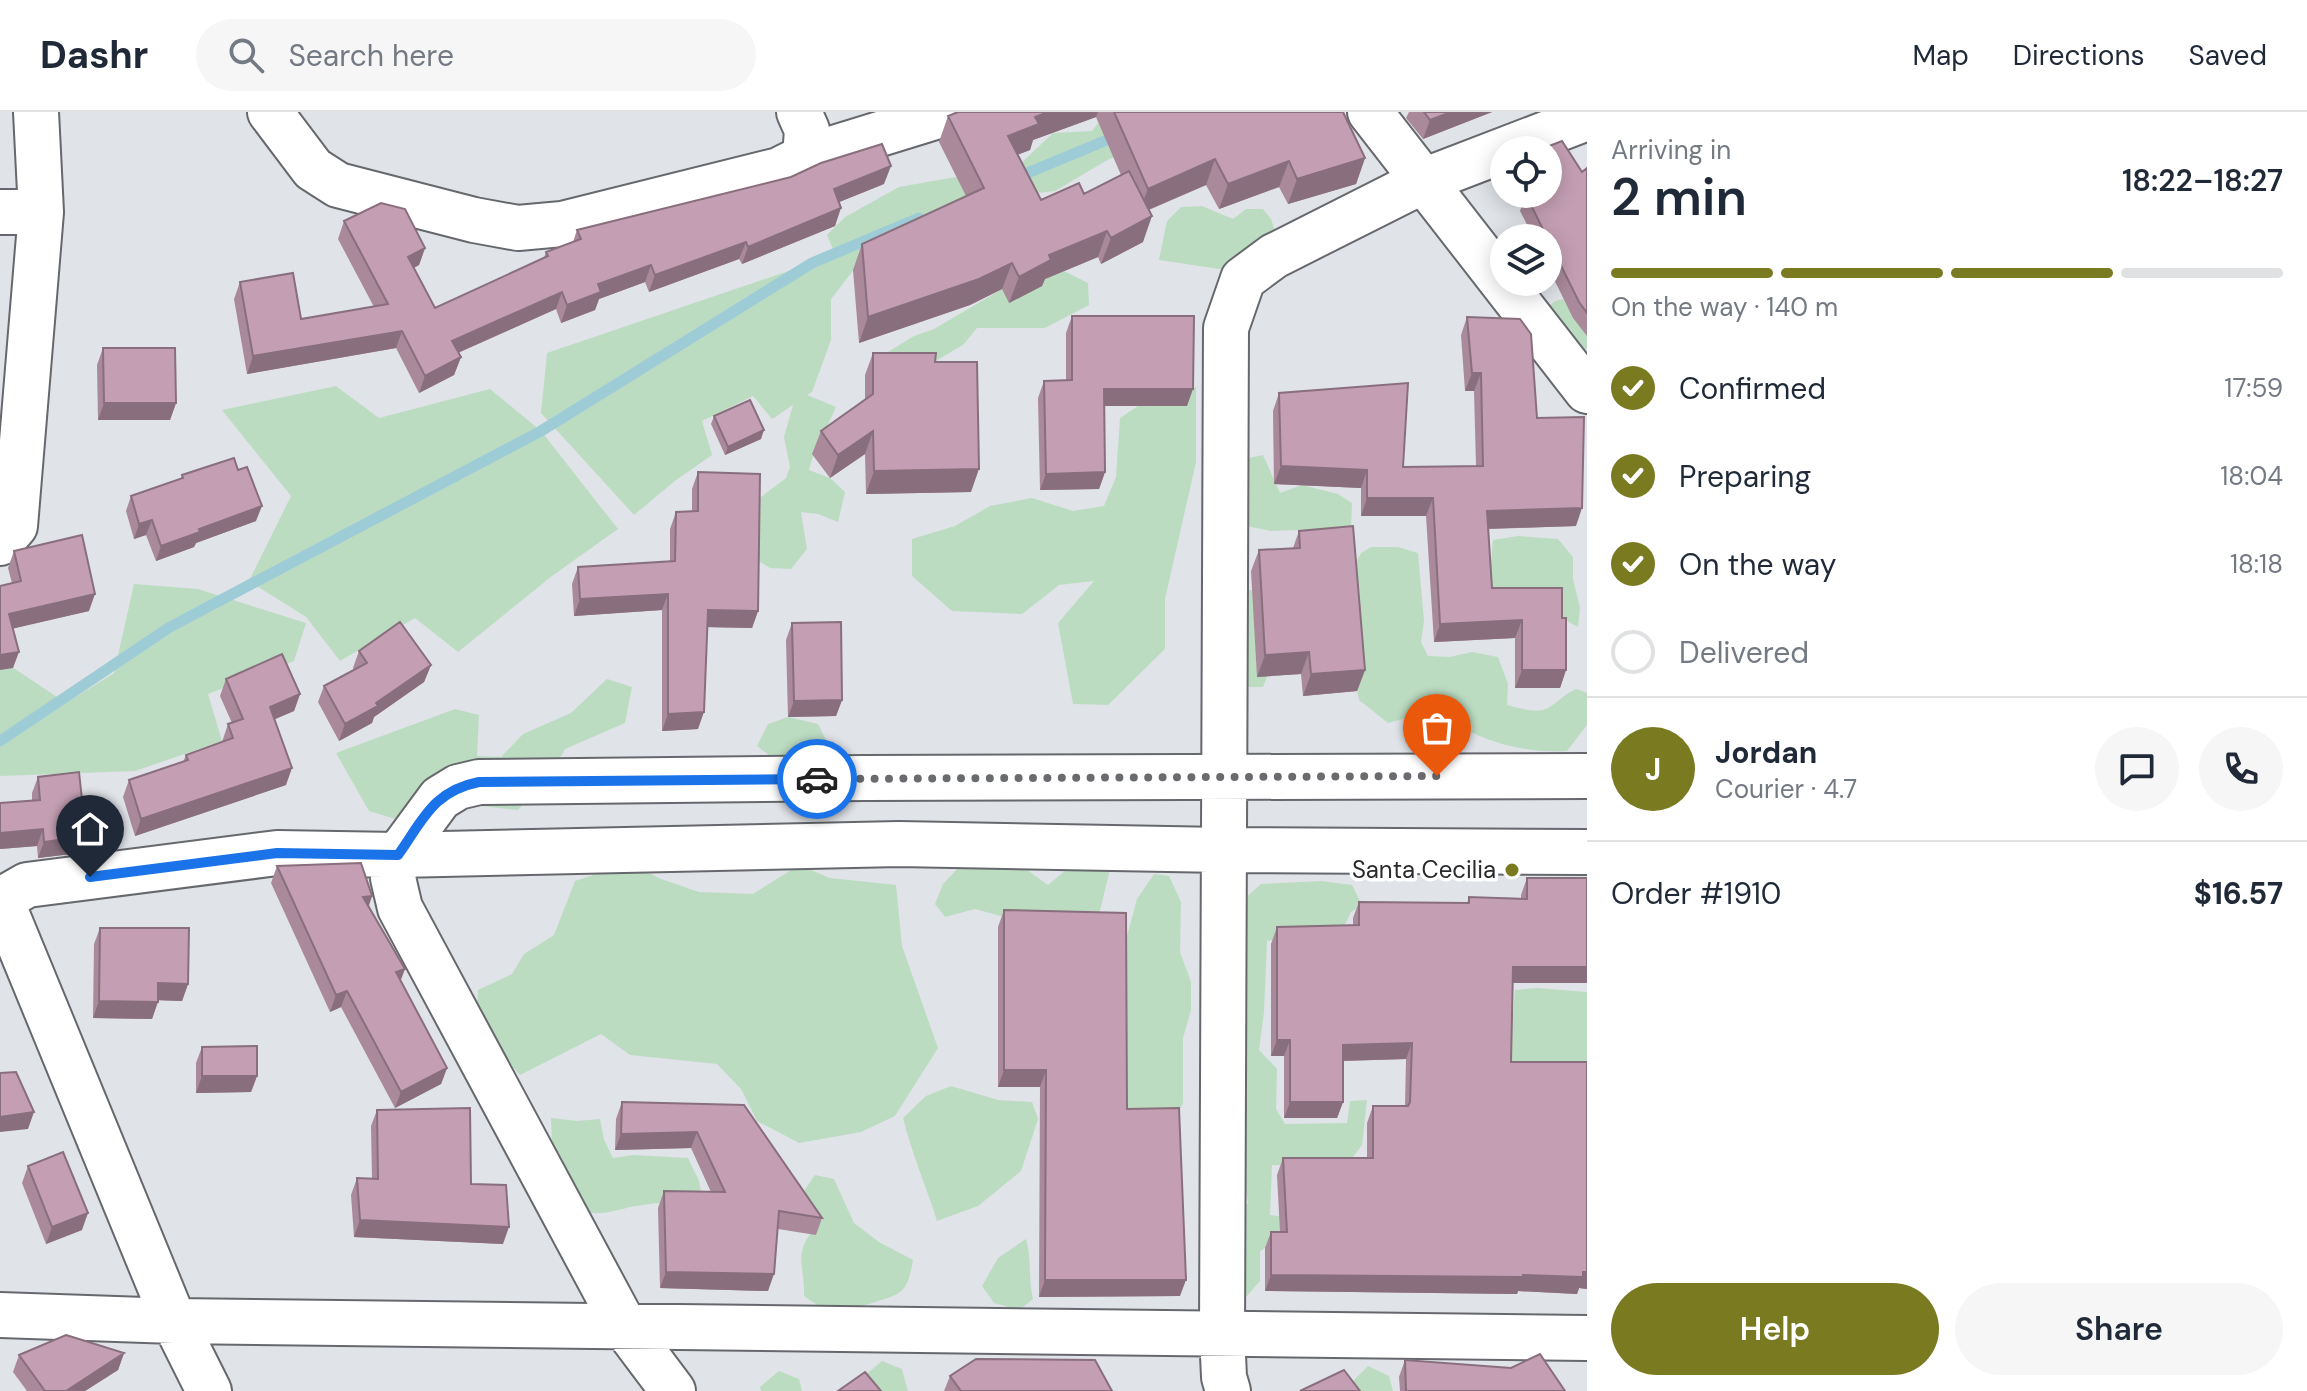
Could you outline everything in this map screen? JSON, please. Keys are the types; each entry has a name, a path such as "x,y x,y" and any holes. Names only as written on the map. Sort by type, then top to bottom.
{"street":[{"path":"0,543 15,526 21,212 36,112"},
{"path":"270,112 313,169 338,185 474,220 518,228 562,224 779,170 805,157 951,112"},
{"path":"799,112 807,130 805,157"},
{"path":"1370,112 1587,391"},
{"path":"1228,1391 1224,1377 1222,1334 1226,328 1243,279 1274,256 1423,181 1587,118"},
{"path":"673,1391 625,1327 400,908 393,878 398,855 440,798 458,787 479,782 1587,776"},
{"path":"209,1391 174,1321 1,900 27,885 277,853 398,855 899,844 1587,852"},
{"path":"0,1315 174,1321 1587,1338"}],"green space":[{"path":"1107,112 1125,154 1109,159 1055,191 1029,194 862,259 831,299 831,340 812,392 807,395 836,407 809,470 830,478 845,492 838,522 818,514 801,512 807,549 791,569 770,568 752,557 753,503 786,478 790,467 784,437 793,405 772,419 753,396 702,421 712,455 634,515 541,413 547,353 812,263 833,249 827,235 845,217 899,187 1018,166 1053,133 1092,131"},
{"path":"1202,206 1233,219 1246,209 1263,209 1271,219 1279,243 1233,271 1159,260 1167,221 1181,207"},
{"path":"1038,268 1064,271 1088,283 1089,305 1045,328 977,328 964,344 926,367 883,355 914,336 934,329"},
{"path":"1568,298 1587,312 1587,346 1583,365 1536,318 1555,301"},
{"path":"336,386 379,418 490,389 541,431 618,529 552,576 458,652 415,618 340,661 306,617 249,581 291,496 222,410"},
{"path":"1196,387 1196,462 1165,599 1165,649 1108,705 1073,704 1058,623 1094,581 1059,585 1022,614 952,611 912,576 912,539 955,526 990,506 1032,498 1073,511 1104,506 1116,477 1120,418 1141,404"},
{"path":"1263,455 1280,493 1302,485 1338,494 1352,503 1351,528 1271,531 1237,524 1244,459"},
{"path":"1518,536 1558,539 1573,557 1573,579 1580,608 1578,627 1555,614 1496,604 1490,576 1493,540"},
{"path":"1371,547 1398,547 1418,553 1424,621 1421,642 1428,656 1450,657 1472,652 1498,657 1508,684 1507,705 1522,709 1543,710 1577,689 1587,693 1587,725 1567,751 1513,747 1480,736 1434,711 1388,723 1359,700 1357,691 1365,666 1351,626 1353,568 1361,553"},
{"path":"134,584 198,589 306,623 294,661 208,694 222,741 135,771 0,776 0,659 66,703 114,673"},
{"path":"1233,590 1252,590 1274,659 1263,687 1244,687"},
{"path":"607,679 632,687 625,723 565,749 549,777 518,810 443,802 405,822 369,811 336,753 455,709 479,715 477,756 501,757 523,734 571,713"},
{"path":"788,717 818,724 828,744 801,780 757,746 768,724"},
{"path":"630,863 661,879 699,892 753,894 799,865 830,878 896,885 902,946 938,1048 895,1116 861,1132 799,1143 757,1121 741,1089 717,1064 630,1055 601,1034 520,1075 494,1046 483,1027 479,1016 478,990 512,974 524,954 554,935 575,881"},
{"path":"1072,865 1110,869 1098,919 1023,922 975,909 945,917 935,904 943,884 960,866 1027,870 1048,885"},
{"path":"1154,874 1169,876 1181,902 1180,952 1191,982 1191,1010 1183,1038 1183,1103 1175,1119 1143,1119 1088,1095 1127,1092 1127,936 1137,899"},
{"path":"1321,881 1352,885 1362,905 1351,912 1341,933 1267,941 1259,1050 1277,1069 1276,1109 1285,1124 1347,1123 1350,1101 1367,1100 1362,1145 1347,1165 1272,1165 1270,1215 1287,1217 1278,1241 1260,1251 1260,1281 1247,1296 1230,1286 1233,1225 1248,1203 1242,1162 1246,1135 1234,1093 1246,1027 1233,1004 1241,902 1261,884"},
{"path":"1537,988 1587,992 1587,1075 1511,1110 1510,1054 1515,990"},
{"path":"951,1086 998,1100 1032,1102 1038,1119 1021,1171 978,1206 937,1221 903,1118 926,1096"},
{"path":"551,1118 577,1121 600,1119 604,1140 613,1158 633,1155 688,1158 699,1181 702,1197 591,1213 572,1188 562,1158 552,1146"},
{"path":"815,1175 834,1179 854,1223 879,1242 913,1260 908,1281 900,1292 842,1311 829,1310 804,1296 802,1253 815,1228 802,1194"},
{"path":"1026,1239 1033,1299 1019,1310 994,1303 982,1286 998,1258"},
{"path":"882,1361 902,1369 908,1391 868,1391 863,1377"},
{"path":"1368,1366 1389,1376 1393,1391 1352,1391 1350,1384"},
{"path":"779,1371 799,1379 802,1391 761,1391 760,1387"}],"building":[{"path":"958,112 1048,112 1035,117 1039,124 1008,136 1041,200 1079,183 1084,194 1129,171 1152,216 1111,238 1107,231 1049,255 1051,260 1019,277 1012,263 979,279 868,317 862,244 984,188 948,116"},
{"path":"1114,112 1343,112 1365,158 1297,179 1289,161 1228,184 1215,159 1148,189"},
{"path":"1424,112 1451,112 1430,120"},
{"path":"1562,141 1582,172 1587,168 1587,313 1562,268 1562,224 1540,224 1532,208 1562,208"},
{"path":"882,144 891,166 834,189 841,208 748,247 746,242 655,275 651,265 598,284 601,292 567,305 562,292 452,341 461,357 425,376 402,331 253,356 240,282 293,273 301,319 388,304 344,221 381,203 405,209 425,248 408,257 435,308 548,256 546,252 581,239 577,230 791,177 821,163"},
{"path":"1072,316 1194,316 1193,389 1104,389 1105,472 1046,474 1044,381 1072,380"},
{"path":"1467,317 1520,319 1531,334 1537,418 1584,417 1582,508 1487,511 1492,588 1562,588 1562,618 1566,618 1566,670 1522,670 1522,620 1440,624 1433,498 1367,498 1367,470 1281,466 1279,393 1408,383 1403,467 1483,466 1481,373 1472,373"},
{"path":"103,348 175,348 176,403 104,403"},
{"path":"873,353 936,353 935,362 977,362 979,469 874,471 873,431 838,455 821,431 873,394"},
{"path":"750,400 764,430 728,447 714,416"},
{"path":"234,458 238,470 247,467 262,506 161,546 152,520 139,524 131,496"},
{"path":"698,472 760,474 758,611 708,610 704,712 668,714 668,594 580,599 578,567 675,561 676,512 698,511"},
{"path":"1353,526 1365,670 1311,674 1309,652 1265,655 1259,550 1300,548 1299,531"},
{"path":"82,535 95,594 9,614 19,652 0,655 0,586 21,581 14,551"},
{"path":"400,622 431,665 376,703 378,706 345,724 324,686 367,663 359,651"},
{"path":"841,622 842,700 794,701 792,623"},
{"path":"282,654 300,694 270,707 292,768 141,819 129,780 188,760 186,755 233,738 228,724 243,719 226,679"},
{"path":"79,772 86,836 44,842 43,829 0,833 0,803 40,800 38,777"},
{"path":"361,863 372,896 363,897 405,969 396,972 447,1068 401,1092 347,991 336,995 277,866"},
{"path":"1527,878 1587,878 1587,967 1513,967 1511,1062 1587,1062 1587,1272 1583,1272 1583,1277 1271,1275 1271,1232 1287,1232 1283,1158 1373,1158 1373,1106 1408,1106 1410,1102 1412,1043 1343,1045 1343,1102 1290,1102 1290,1040 1277,1040 1277,927 1359,925 1359,902 1469,903 1469,897 1527,899"},
{"path":"1004,910 1126,913 1127,1109 1179,1108 1186,1280 1045,1280 1046,1070 1004,1070"},
{"path":"100,928 189,928 188,984 158,983 158,1002 99,1001"},
{"path":"257,1046 257,1076 202,1076 202,1047"},
{"path":"16,1072 34,1112 0,1117 0,1073"},
{"path":"622,1102 744,1105 822,1218 779,1211 774,1274 666,1272 664,1191 725,1192 697,1132 621,1134"},
{"path":"470,1108 471,1184 506,1185 509,1227 360,1220 357,1178 378,1179 377,1110"},
{"path":"63,1152 88,1213 52,1227 28,1166"},
{"path":"66,1335 124,1353 66,1391 45,1391 19,1355"},
{"path":"1540,1354 1565,1391 1406,1391 1405,1360 1511,1368"},
{"path":"976,1359 1095,1360 1112,1391 961,1391 950,1376"},
{"path":"1344,1370 1360,1391 1300,1391"},
{"path":"865,1372 881,1391 838,1391"}],"waterway":[{"path":"1013,179 1119,135"},
{"path":"0,741 170,627 541,431 812,263 919,218"}],"way so far":[{"path":"817,779 1437,776"}],"place":[{"name":"Santa Cecilia","path":"1512,870"}],"route":[{"path":"90,877 277,853 398,855 440,798 458,787 479,782 817,779"}]}
